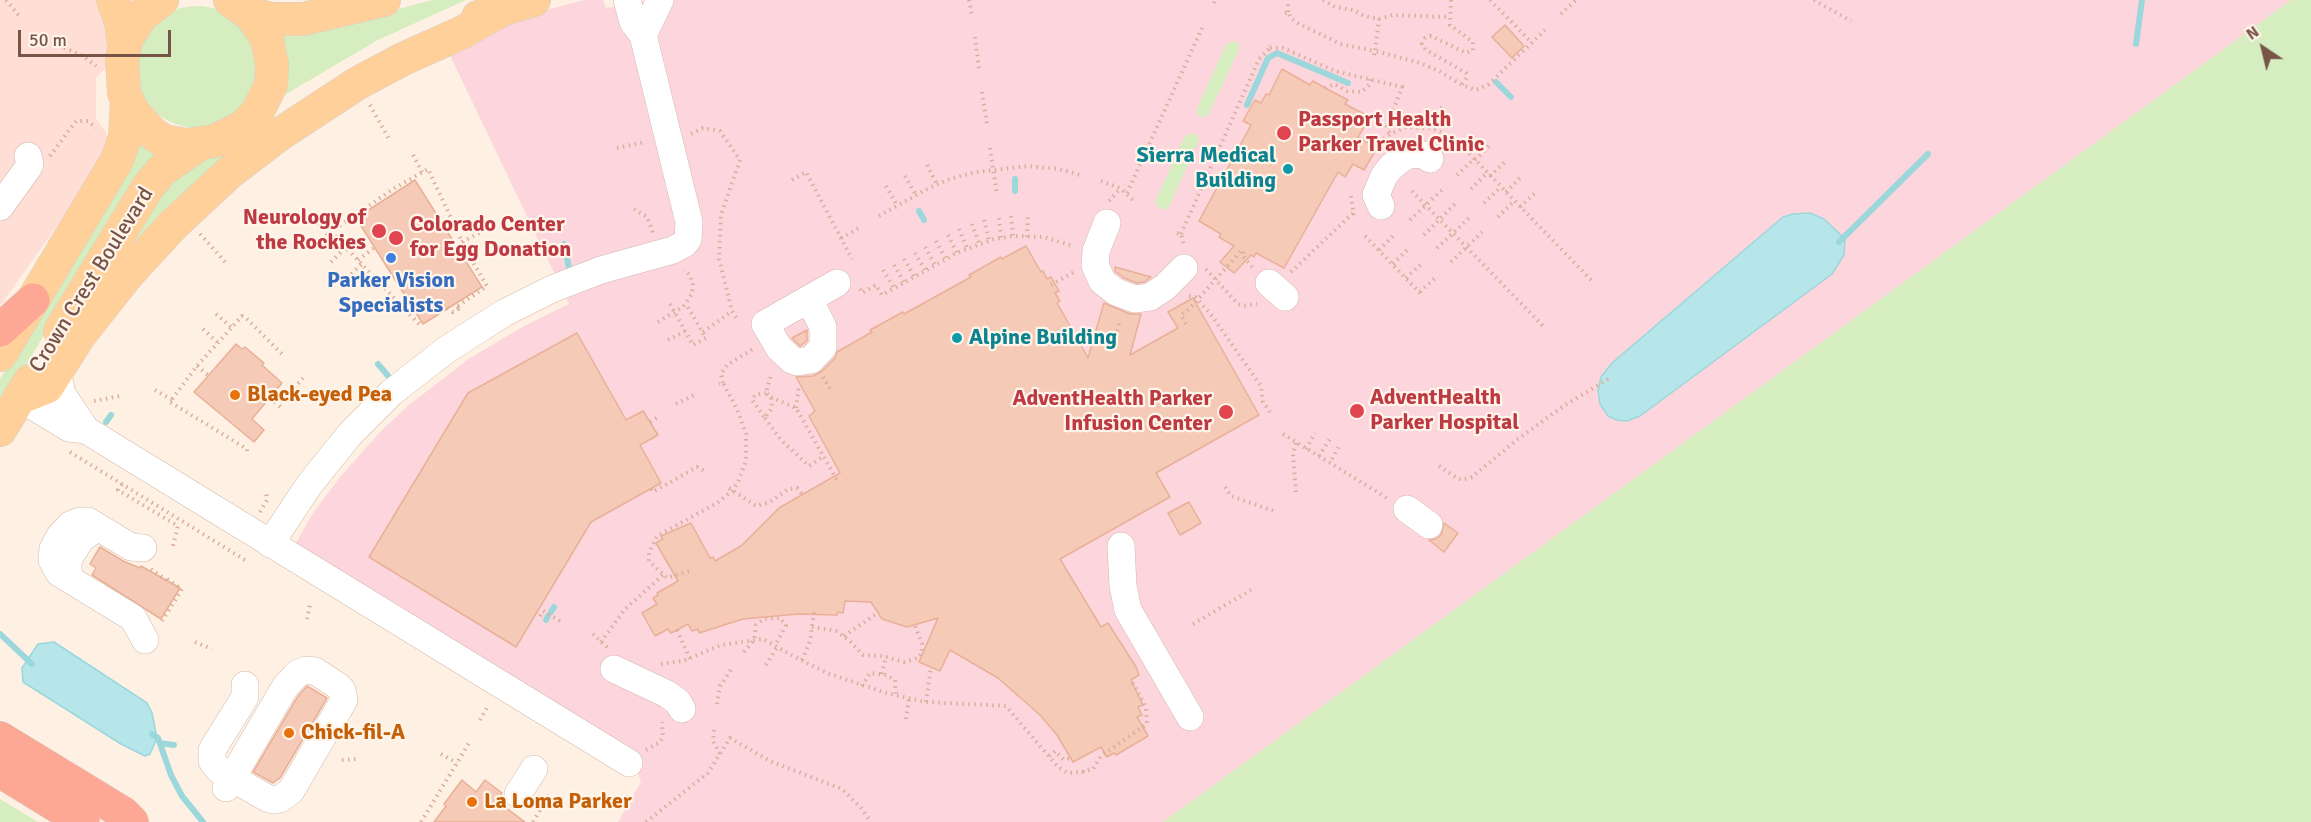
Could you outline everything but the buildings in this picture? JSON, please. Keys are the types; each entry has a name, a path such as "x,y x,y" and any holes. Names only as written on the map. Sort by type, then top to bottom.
{"highway":[{"path":"0,330 33,300"},
{"path":"0,738 123,813 132,822"},
{"path":"0,771 83,822"}],"main road":[{"path":"113,0 121,22 124,46 121,75 127,101 140,121 158,138 178,145 198,144"},
{"path":"124,46 129,33 142,15 162,0"},
{"path":"240,7 272,19 303,19 384,0"},
{"name":"Crown Crest Boulevard","path":"0,430 141,197 162,170 198,144 224,137 349,66 419,33 534,0"},
{"path":"240,7 267,38 272,65 268,94 251,120"},
{"name":"Crown Crest Boulevard","path":"19,398 46,387 94,317 135,267 174,224 230,173 280,134 358,83 403,59 461,33 498,12"},
{"name":"Crown Crest Boulevard","path":"0,355 117,160 124,137 127,101"}],"street":[{"path":"270,544 309,485 350,434 391,393 446,350 504,313 552,289 602,270 673,250 688,239 689,222 643,35 633,22 627,0"},
{"path":"643,35 660,0"},
{"path":"1381,206 1376,195 1384,176 1391,167 1411,154 1423,155 1431,159"},
{"path":"0,207 36,155"},
{"path":"1107,214 1096,251 1095,265 1102,280 1116,292 1136,299 1150,297 1165,288 1192,261"},
{"path":"809,299 821,321 825,338 821,351 811,360 797,362 788,357 777,345 765,324 845,276"},
{"path":"57,371 62,394 86,430 270,544 634,756"},
{"path":"19,398 69,428 86,430"},
{"path":"1397,503 1429,525"},
{"path":"143,548 131,547 84,520 64,530 52,554 53,565 59,573 150,630"},
{"path":"1121,546 1123,586 1128,610 1190,717"},
{"path":"614,660 678,702 671,713"},
{"path":"229,783 294,676 302,671 312,670 341,688 344,696 343,704 288,794 280,799 270,800 229,783 217,769 212,753 243,701 245,685"},
{"path":"518,794 534,769"}],"path":[{"path":"6,0 21,18"},
{"path":"969,0 972,15"},
{"path":"1288,0 1287,12 1291,18 1324,36 1349,46 1431,68 1461,86 1473,89 1483,88 1545,30"},
{"path":"1323,0 1364,16 1379,19 1393,15 1449,17"},
{"path":"1338,0 1338,7"},
{"path":"1451,0 1449,17 1451,28 1474,45 1472,52 1466,53 1431,36 1424,39 1422,44 1425,50 1466,73 1467,77 1461,86"},
{"path":"1490,0 1532,43"},
{"path":"1561,14 1576,0"},
{"path":"1814,0 1851,21"},
{"path":"1374,53 1379,19"},
{"path":"1127,193 1202,28"},
{"path":"975,37 979,69"},
{"path":"53,43 83,56 96,66"},
{"path":"1353,213 1268,287 1251,306 1238,304 1192,261 1179,233 1259,58 1270,46 1283,48 1335,71 1402,87 1387,128 1390,134"},
{"path":"1325,88 1334,84 1347,91 1359,92 1366,89 1370,78"},
{"path":"982,92 987,124"},
{"path":"366,99 390,141"},
{"path":"1425,127 1443,106"},
{"path":"36,155 52,155 76,120 88,121 96,128"},
{"path":"685,131 693,135 703,128 720,131 740,159 725,201 720,233 720,266 732,311 738,321"},
{"path":"616,148 649,141"},
{"path":"1461,145 1592,281"},
{"path":"1457,175 1490,145"},
{"path":"990,148 997,194"},
{"path":"413,155 422,172"},
{"path":"1471,189 1506,161"},
{"path":"927,165 937,184"},
{"path":"879,216 937,184 966,174 1028,166 1080,175"},
{"path":"315,219 327,234 428,169 467,256 487,286 457,304 458,309 453,312 447,309"},
{"path":"792,180 806,172 852,260"},
{"path":"905,176 916,195"},
{"path":"1506,192 1521,177"},
{"path":"1101,181 1120,188 1134,201"},
{"path":"886,186 897,205"},
{"path":"1484,203 1501,187"},
{"path":"1107,214 1120,188"},
{"path":"1410,220 1442,190"},
{"path":"1412,191 1545,327"},
{"path":"1520,207 1536,192"},
{"path":"1498,217 1514,201"},
{"path":"1424,234 1455,204"},
{"path":"634,209 647,217 655,241"},
{"path":"1027,237 1028,215"},
{"path":"1011,216 1013,236"},
{"path":"999,218 1001,238"},
{"path":"1437,248 1469,218"},
{"path":"984,220 989,240"},
{"path":"972,224 979,243"},
{"path":"841,238 861,227"},
{"path":"195,229 228,265"},
{"path":"959,229 967,248"},
{"path":"331,232 419,324"},
{"path":"462,242 481,232"},
{"path":"1450,262 1482,232"},
{"path":"948,235 957,253"},
{"path":"849,254 845,276 862,293 876,285 882,295 957,253 989,240 1013,236 1051,238 1073,248 1076,240"},
{"path":"1365,236 1420,293 1435,278"},
{"path":"1379,250 1394,236"},
{"path":"936,241 946,259"},
{"path":"467,256 485,244"},
{"path":"331,262 346,247"},
{"path":"926,247 935,265"},
{"path":"346,278 374,248"},
{"path":"1393,264 1407,250"},
{"path":"1186,324 1181,315 1243,251 1242,255 1268,287"},
{"path":"915,253 925,270"},
{"path":"904,259 915,276"},
{"path":"1406,278 1421,264"},
{"path":"894,265 904,282"},
{"path":"1051,285 1076,273 1073,265"},
{"path":"658,322 686,304 692,294 693,283 689,274 679,268"},
{"path":"883,270 894,288"},
{"path":"1251,306 1268,287"},
{"path":"1182,299 1189,296 1195,297 1212,316 1262,386 1263,402 1270,412"},
{"path":"670,304 693,345 706,338 686,304"},
{"path":"703,332 732,311"},
{"path":"216,314 231,327"},
{"path":"247,451 170,402 196,366 244,316 276,351 284,356"},
{"path":"1117,331 1118,320 1126,321"},
{"path":"203,330 217,342"},
{"path":"668,340 685,331"},
{"path":"689,571 669,578 663,575 648,558 654,539 717,503 744,469 747,440 743,423 721,383 721,374 726,365 753,349"},
{"path":"196,366 209,376"},
{"path":"766,393 771,375"},
{"path":"294,388 305,376"},
{"path":"1439,466 1462,480 1472,477 1535,426 1612,377"},
{"path":"796,408 799,386"},
{"path":"155,390 172,400"},
{"path":"824,456 809,466 781,440 752,400 755,395 766,393 796,408 824,456 838,482"},
{"path":"676,404 696,394"},
{"path":"87,403 120,396"},
{"path":"765,418 772,408 771,397"},
{"path":"270,398 282,408"},
{"path":"650,422 658,417"},
{"path":"1306,449 1316,433"},
{"path":"1283,434 1397,503"},
{"path":"1319,456 1330,439"},
{"path":"1296,443 1293,454 1296,494"},
{"path":"1332,459 1340,445"},
{"path":"63,448 245,561"},
{"path":"651,489 653,492 697,467 707,472"},
{"path":"122,484 118,490 178,526 172,550"},
{"path":"1225,487 1231,496 1276,512"},
{"path":"730,489 756,506 770,502 788,489 797,488 803,495"},
{"path":"260,513 267,500 266,492"},
{"path":"601,642 625,609 663,575"},
{"path":"150,630 161,623 182,589 167,579"},
{"path":"1193,624 1251,590"},
{"path":"307,619 310,604"},
{"path":"540,616 543,611 564,623"},
{"path":"801,661 810,641 814,612"},
{"path":"844,636 879,612"},
{"path":"744,651 754,640 754,630 758,623 769,616 780,618 786,625 766,665"},
{"path":"813,627 831,629 844,636 863,655 886,656 904,662 920,656 922,644 914,623"},
{"path":"677,630 690,658"},
{"path":"593,634 614,660"},
{"path":"654,664 671,663 690,658 716,646 765,639 801,661 827,673 896,696 926,702 1006,706 1065,772 1083,774 1093,769 1101,756 1147,724 1146,707 1131,680"},
{"path":"195,642 212,649"},
{"path":"882,674 886,656"},
{"path":"926,702 931,667"},
{"path":"717,704 720,686 731,670"},
{"path":"862,686 870,673 882,674 895,680 896,696"},
{"path":"906,719 909,699"},
{"path":"480,720 488,706"},
{"path":"634,756 660,742 671,713"},
{"path":"714,730 713,741 720,755"},
{"path":"646,822 708,773 730,738 770,761 842,789 871,822"},
{"path":"421,822 469,743"},
{"path":"1049,756 1055,751 1064,760 1070,758"},
{"path":"441,754 457,763"},
{"path":"342,760 360,759"},
{"path":"533,822 549,795"}],"shaded area":[{"path":"0,0 99,0 109,32 107,67 96,78 96,118 108,138 102,163 0,306"},
{"name":"AdventHealth Parker Hospital","path":"584,0 603,0 606,8 652,0 2311,0 2311,822 618,822 641,782 631,750 296,543 313,513 341,476 381,431 409,405 470,358 526,325 569,304 446,47 531,14"}],"green space":[{"path":"432,0 466,0 378,40 281,97 278,31 315,31"},
{"path":"2291,0 2311,0 2311,822 1163,822"},
{"path":"197,6 220,10 240,24 254,44 258,67 254,90 240,110 220,124 197,128 174,124 154,110 140,90 136,67 140,44 154,24 174,10"},
{"path":"1235,41 1239,49 1209,114 1202,118 1197,114 1197,109 1226,44"},
{"path":"1189,134 1196,134 1199,140 1169,207 1160,209 1155,202 1184,138"},
{"path":"137,136 163,150 140,176 0,408 0,379 119,181"},
{"path":"239,145 104,293 155,198 185,167"},
{"path":"0,799 38,822 0,822"}],"water":[{"path":"1810,213 1824,219 1845,239 1844,255 1832,274 1640,416 1627,421 1608,416 1600,404 1598,391 1601,377 1612,363 1783,217"},
{"path":"54,642 147,703 152,713 157,738 150,754 145,756 121,744 23,682 22,668 38,644"}],"waterway":[{"path":"2136,44 2142,0"},
{"path":"1247,105 1268,58 1277,53 1348,83"},
{"path":"1496,82 1511,97"},
{"path":"1839,242 1928,154"},
{"path":"1015,179 1015,191"},
{"path":"919,211 924,220"},
{"path":"564,244 569,268"},
{"path":"378,364 389,377"},
{"path":"106,422 111,415"},
{"path":"551,612 554,607"},
{"path":"546,620 548,616"},
{"path":"0,634 32,664"},
{"path":"152,734 158,738 171,775 182,796 203,822"},
{"path":"160,743 174,745"}],"place":[{"name":"Passport Health Parker Travel Clinic","path":"1284,133"},
{"name":"Sierra Medical Building","path":"1288,169"},
{"name":"Neurology of the Rockies","path":"379,231"},
{"name":"Colorado Center for Egg Donation","path":"396,238"},
{"name":"Parker Vision Specialists","path":"391,258"},
{"name":"Alpine Building","path":"957,338"},
{"name":"Black-eyed Pea","path":"235,395"},
{"name":"AdventHealth Parker Hospital","path":"1357,411"},
{"name":"AdventHealth Parker Infusion Center","path":"1226,412"},
{"name":"Chick-fil-A","path":"289,733"},
{"name":"La Loma Parker","path":"472,802"}]}
